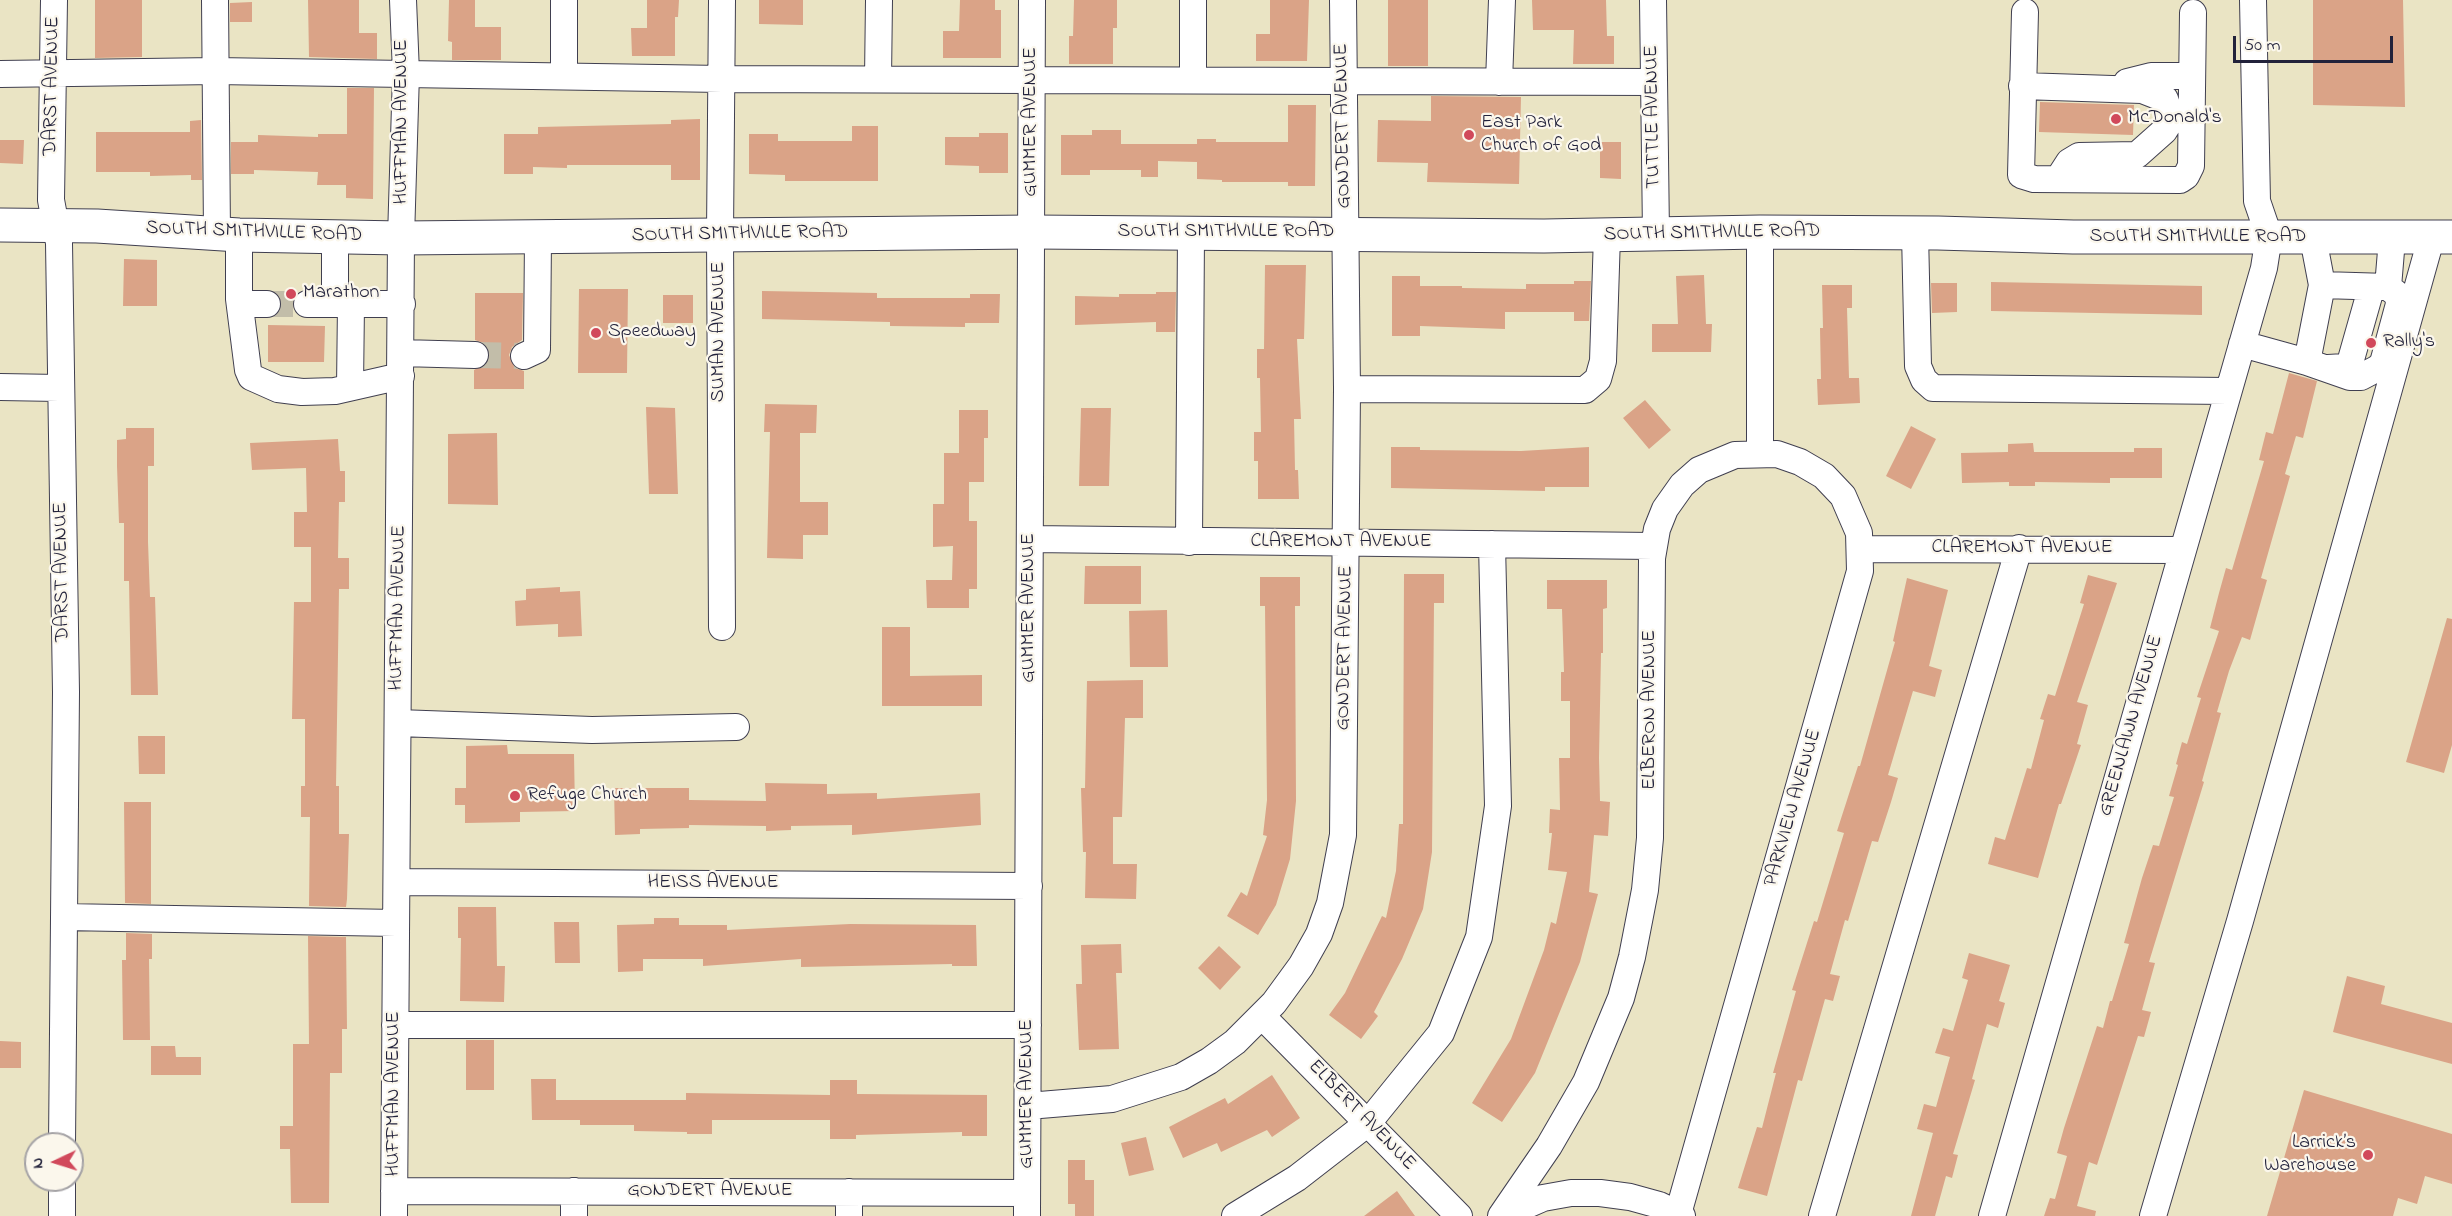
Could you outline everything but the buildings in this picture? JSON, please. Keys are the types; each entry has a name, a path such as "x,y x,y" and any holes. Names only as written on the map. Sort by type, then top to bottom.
{"main road":[{"name":"SOUTH SMITHVILLE ROAD","path":"0,225 402,238 1032,232 1607,235 1760,232 2073,237 2442,238"}],"street":[{"name":"DARST AVENUE","path":"54,0 51,200 59,243 66,692 62,1132"},
{"path":"215,0 216,71 228,234 248,370 251,377 278,389 302,392 335,391 401,365 475,355"},
{"name":"HUFFMAN AVENUE","path":"394,1204 402,238 406,72 403,0"},
{"path":"564,0 564,76"},
{"name":"SUMAN AVENUE","path":"722,0 720,234 722,627"},
{"path":"878,79 879,0"},
{"name":"GUMMER AVENUE","path":"1027,1205 1032,0"},
{"path":"1193,0 1193,80"},
{"name":"GONDERT AVENUE","path":"1028,1106 1112,1099 1180,1077 1209,1061 1235,1042 1262,1016 1301,966 1319,934 1339,869 1343,835 1347,543 1343,0"},
{"path":"1499,82 1502,0"},
{"name":"TUTTLE AVENUE","path":"1653,0 1656,234"},
{"path":"2253,0 2257,201 2269,236"},
{"path":"2025,12 2021,175 2034,179 2180,180 2186,176 2191,166 2193,13"},
{"path":"0,74 216,71 406,72 722,79 1653,82"},
{"path":"2119,88 2137,78 2192,76"},
{"path":"2022,86 2119,88 2155,93 2164,99 2169,111 2169,123 2164,131 2137,155 2079,156 2069,162 2058,179"},
{"path":"1760,232 1760,453"},
{"path":"1189,542 1191,233"},
{"path":"1915,233 1918,366 1924,380 1933,388 2228,391"},
{"path":"1347,389 1585,390 1598,379 1603,361 1607,235"},
{"name":"GREENLAWN AVENUE","path":"1992,1216 2264,268 2269,236"},
{"path":"335,237 350,387"},
{"path":"525,356 537,350 538,238"},
{"path":"2313,238 2322,285 2317,365"},
{"path":"2153,1216 2442,238"},
{"path":"2379,288 2392,239"},
{"path":"2242,344 2317,365 2350,377 2361,377 2372,373 2383,363 2399,304 2398,296 2379,288 2322,285"},
{"path":"240,304 267,304"},
{"path":"307,304 402,304"},
{"path":"0,387 60,388"},
{"name":"ELBERON AVENUE","path":"1501,1216 1549,1146 1586,1082 1621,998 1632,957 1645,890 1650,838 1653,546 1665,509 1682,485 1699,470 1735,455 1760,453"},
{"name":"PARKVIEW AVENUE","path":"1680,1215 1860,571 1861,549 1853,513 1843,496 1824,476 1800,462 1777,454 1760,453"},
{"name":"CLAREMONT AVENUE","path":"1030,539 1653,546"},
{"path":"1235,1216 1297,1178 1368,1123 1441,1033 1479,937 1498,806 1492,544"},
{"path":"1822,1216 2019,548"},
{"name":"CLAREMONT AVENUE","path":"1861,549 2182,550"},
{"path":"398,723 592,730 736,727"},
{"name":"HEISS AVENUE","path":"397,882 1029,886"},
{"path":"64,917 396,923"},
{"name":"ELBERT AVENUE","path":"1262,1016 1459,1216"},
{"path":"395,1025 1028,1025"},
{"path":"574,1191 574,1216"},
{"name":"GONDERT AVENUE","path":"394,1204 574,1191 849,1204 1027,1205"},
{"path":"62,1192 62,1216"},
{"path":"1501,1216 1543,1198 1580,1193 1630,1197 1680,1215"}],"tunnel":[{"path":"267,304 307,304"},
{"path":"475,355 524,356"}],"place":[{"name":"McDonald's","path":"2116,119"},
{"name":"East Park Church of God","path":"1469,135"},
{"name":"Marathon","path":"291,294"},
{"name":"Speedway","path":"596,333"},
{"name":"Rally's","path":"2371,343"},
{"name":"Refuge Church","path":"515,796"},
{"name":"Larrick’s Warehouse","path":"2368,1155"}]}
